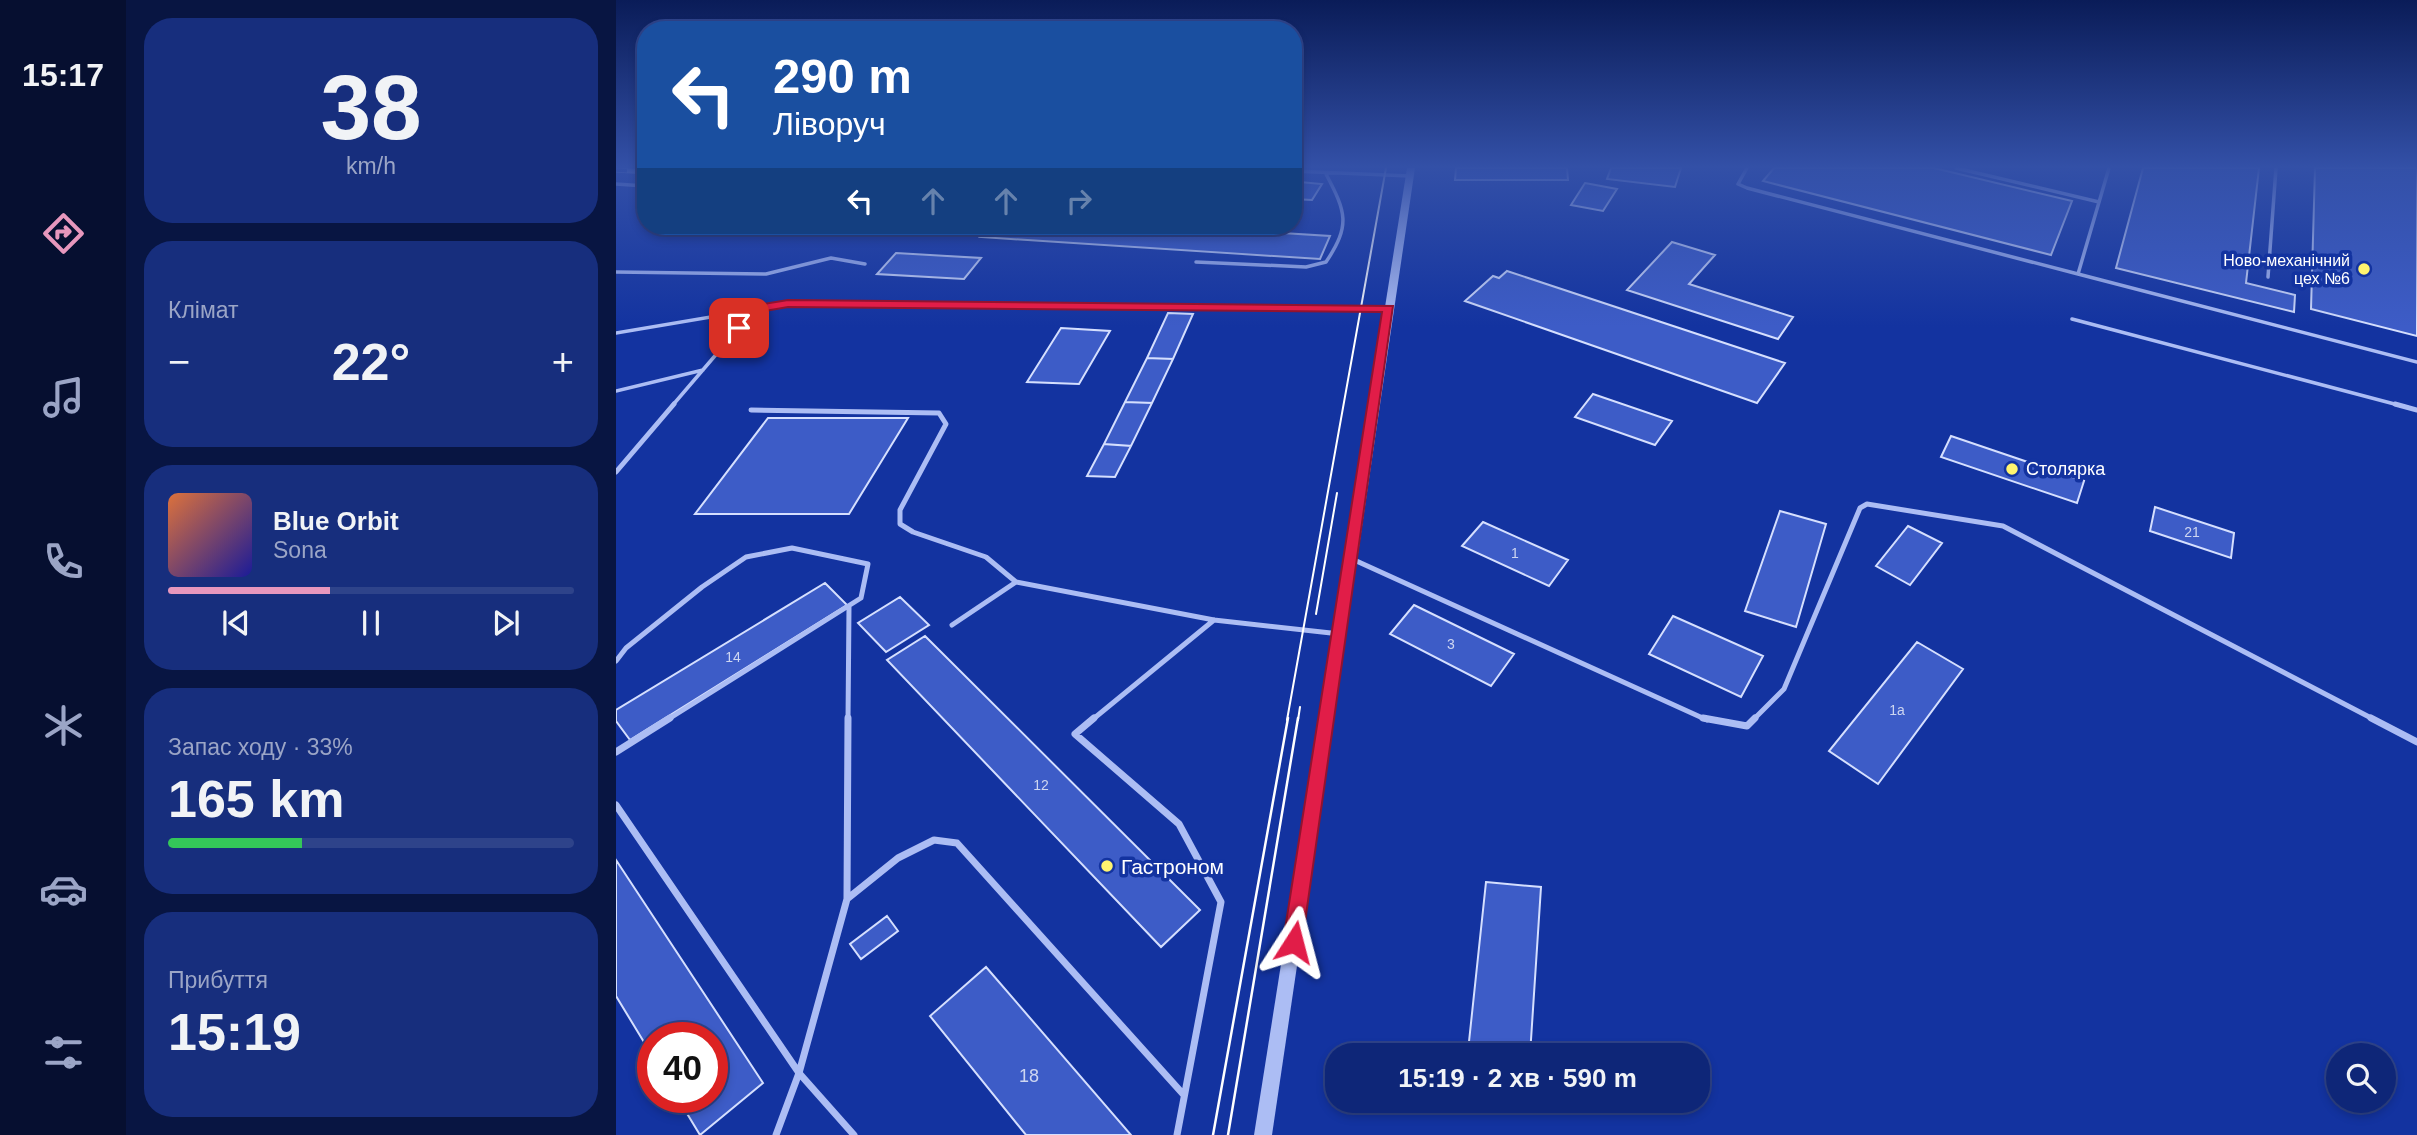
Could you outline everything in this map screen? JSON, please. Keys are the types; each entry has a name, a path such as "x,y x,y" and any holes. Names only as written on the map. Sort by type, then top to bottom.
{"street":[{"path":"1264,1135 1402,221"}],"lane":[{"path":"1196,262 1306,267 1326,262 1346,221"},
{"path":"1874,221 2417,362"},
{"path":"2078,274 2093,221"},
{"path":"2268,277 2272,221"},
{"path":"616,272 766,274 831,258 864,264"},
{"path":"616,333 788,304 1389,309"},
{"path":"616,472 755,309"},
{"path":"2072,319 2417,410"},
{"path":"616,391 635,384 703,370"},
{"path":"751,410 939,413 947,424 900,510 901,524 913,532 986,558 1016,582 1214,620 1340,634"},
{"path":"1352,559 1709,722 1747,726 1784,690 1860,508 1867,504 1950,516 2003,526 2417,741"},
{"path":"616,661 626,648 702,587 746,557 792,548 868,564 861,598 849,607 616,752"},
{"path":"953,625 1016,582"},
{"path":"776,1135 799,1073 847,900 849,607"},
{"path":"1177,1135 1221,902 1179,824 1075,734 1214,620"},
{"path":"616,805 799,1073 854,1135"},
{"path":"847,900 898,858 934,840 957,844 1183,1094"}],"building":[{"path":"1919,221 2064,221 2051,255"},
{"path":"2129,221 2253,221 2246,283 2295,295 2294,312 2116,268"},
{"name":"Ново-механічний цех №6","path":"2313,221 2417,221 2417,336 2311,309"},
{"path":"982,235 1330,236 1320,259 980,237"},
{"path":"1672,242 1715,255 1689,284 1793,317 1778,339 1627,290"},
{"path":"896,253 981,258 964,279 877,274"},
{"path":"1507,271 1785,363 1757,403 1465,301 1493,276 1499,278"},
{"path":"1168,313 1193,314 1173,359 1147,358"},
{"path":"1061,328 1110,331 1079,384 1027,382"},
{"path":"1147,358 1173,359 1152,403 1125,402"},
{"path":"1593,394 1672,421 1655,445 1575,417"},
{"path":"1125,402 1152,403 1131,446 1104,444"},
{"path":"768,418 908,418 849,514 695,514"},
{"name":"Столярка","path":"1951,436 2084,481 2077,503 1941,457"},
{"path":"1104,444 1131,446 1115,477 1087,476"},
{"path":"2155,507 2234,533 2231,558 2150,531"},
{"path":"1780,511 1826,524 1796,627 1745,611"},
{"path":"1483,522 1568,560 1549,586 1462,546"},
{"path":"1908,526 1942,543 1910,585 1876,566"},
{"path":"825,583 847,605 630,740 616,721 616,710"},
{"path":"900,597 929,625 886,652 858,623"},
{"path":"1414,605 1514,654 1491,686 1390,634"},
{"path":"1673,616 1763,656 1741,697 1649,654"},
{"path":"925,636 1200,910 1161,947 887,660"},
{"path":"1917,642 1963,669 1878,784 1829,751"},
{"path":"616,860 723,1022 637,1022 637,1031 616,996"},
{"path":"1486,882 1541,887 1531,1043 1469,1043"},
{"path":"887,916 898,931 861,959 850,944"},
{"path":"986,967 1131,1135 1026,1135 930,1016"},
{"path":"728,1030 763,1083 728,1112"},
{"path":"687,1113 727,1113 700,1135"}],"tram line":[{"path":"1287,720 1377,221"},
{"path":"1316,614 1337,493"},
{"path":"1298,720 1300,707"},
{"path":"1213,1135 1288,718"},
{"path":"1228,1135 1298,718"}],"place":[{"name":"Ново-механічний цех №6","path":"2364,269"},
{"name":"Столярка","path":"2012,469"},
{"name":"Гастроном","path":"1107,866"}],"route":[{"path":"739,328 755,309 788,304 1389,309 1294,942"}]}
